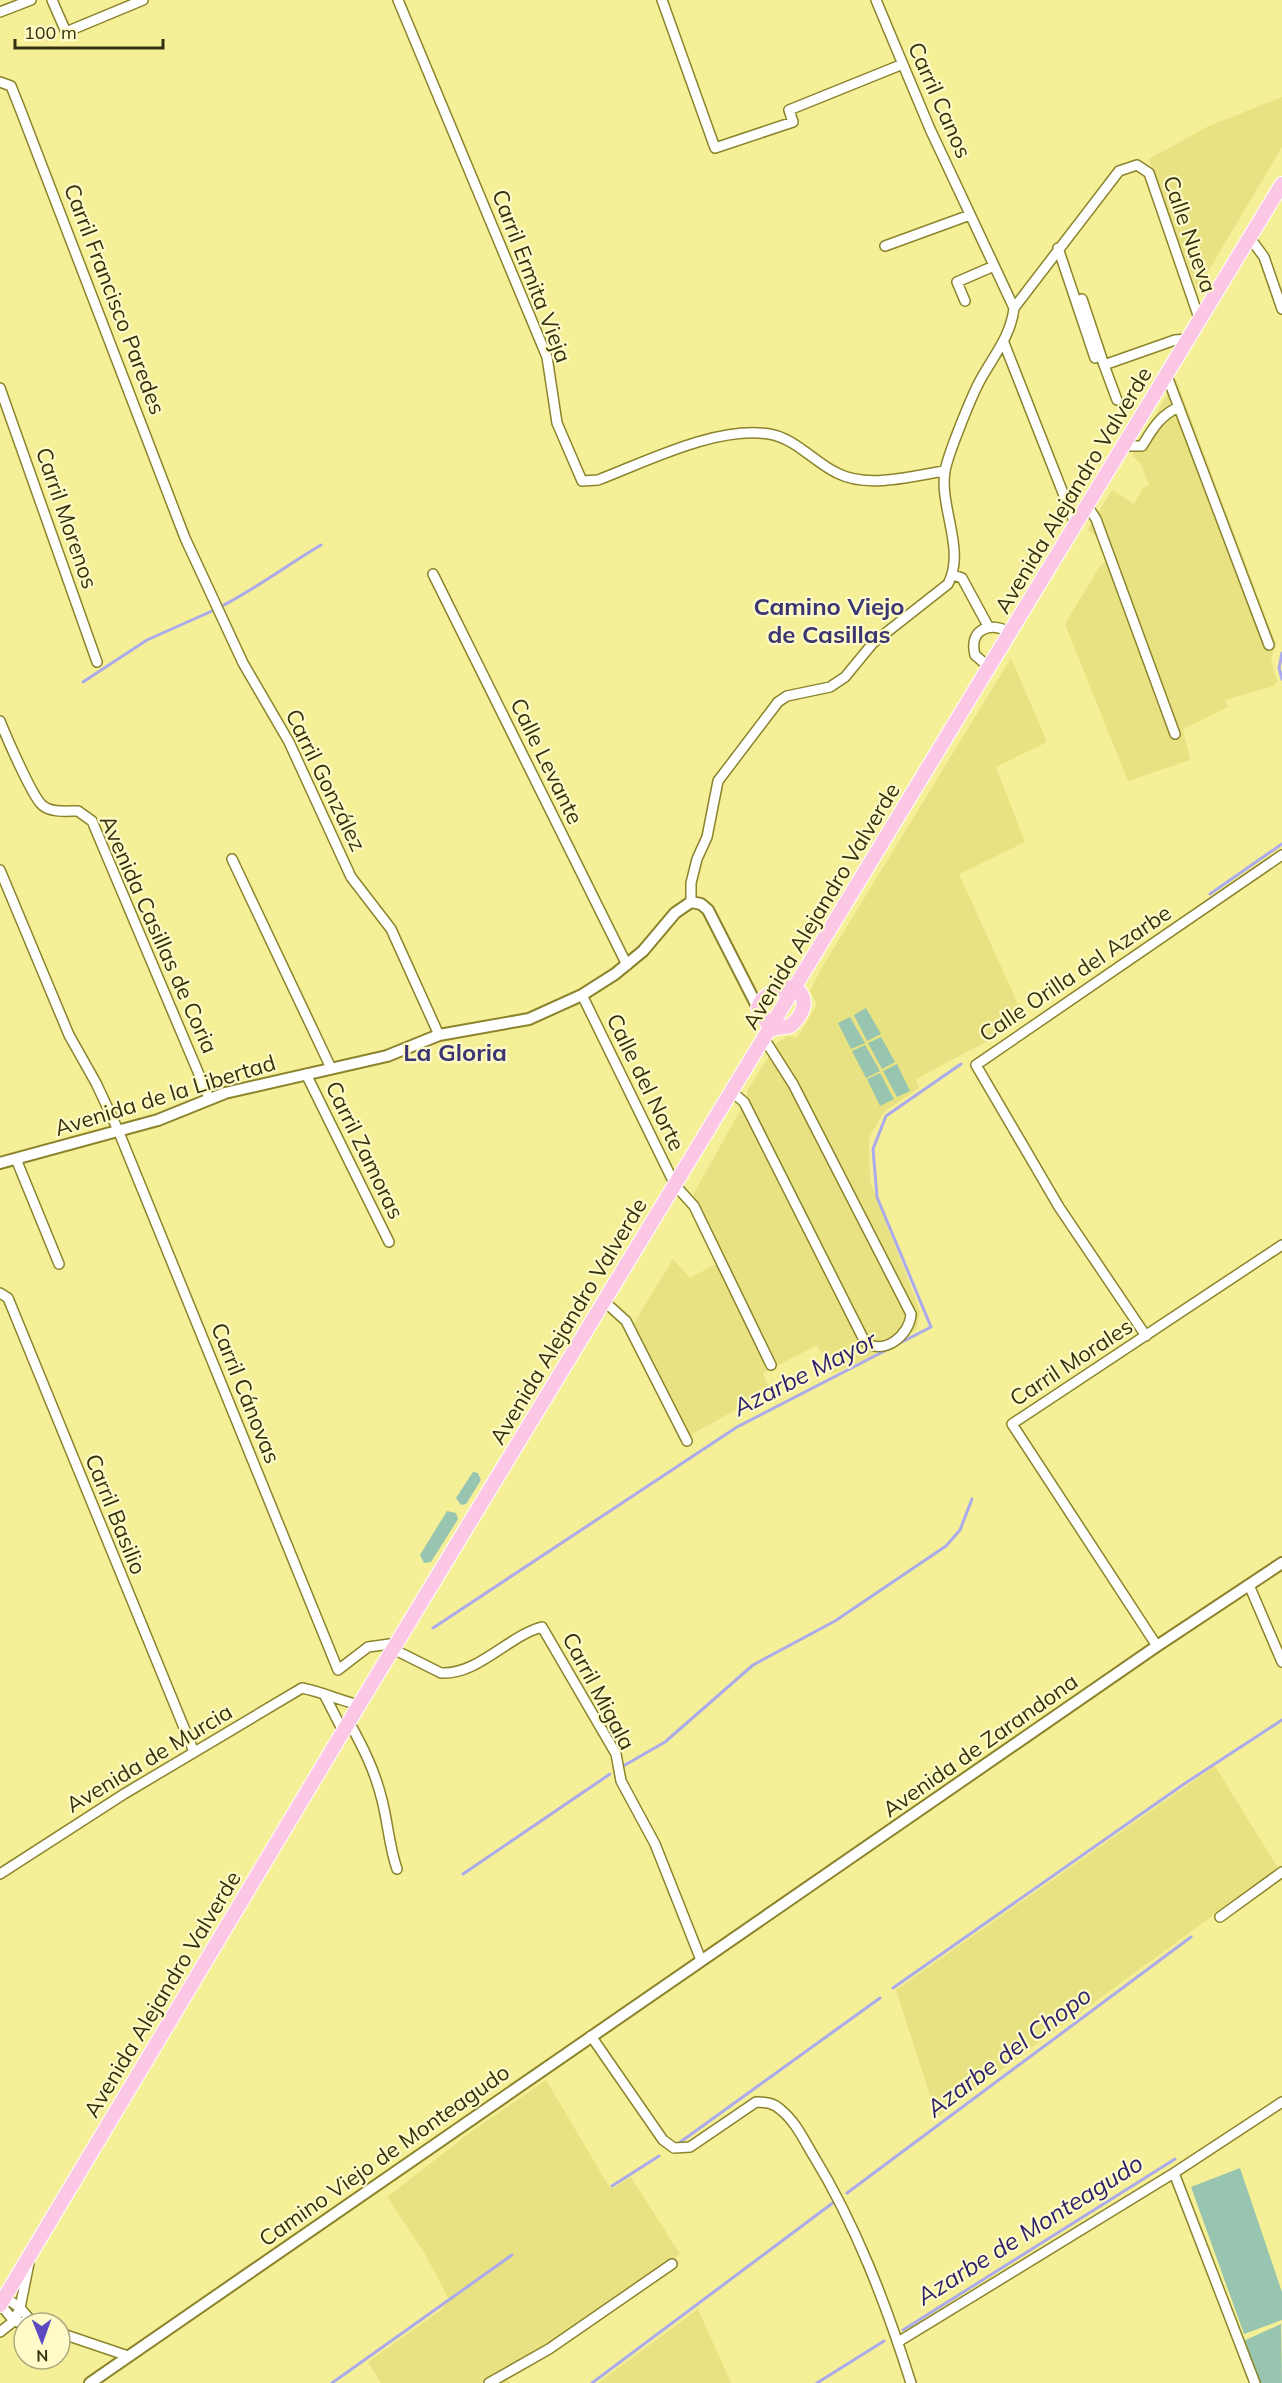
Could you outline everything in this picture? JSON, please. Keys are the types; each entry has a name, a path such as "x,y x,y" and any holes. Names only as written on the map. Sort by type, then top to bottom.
{"main road":[{"name":"Avenida Alejandro Valverde","path":"1,2300 31,2255 346,1726 1282,184"},
{"path":"768,1034 758,1008 762,998 786,987 796,987"}],"street":[{"path":"0,12 32,0"},
{"path":"52,0 66,32 143,0"},
{"name":"Carril Ermita Vieja","path":"398,0 547,357 557,423 582,481 598,480 711,437 770,434 790,442 837,473 864,481 945,471"},
{"path":"662,0 715,148 793,122 789,110 903,64"},
{"name":"Carril Canos","path":"876,0 1014,308"},
{"name":"Carril Francisco Paredes","path":"0,82 11,86 185,538"},
{"name":"Calle Nueva","path":"1058,248 1119,171 1137,165 1149,173 1200,321"},
{"path":"885,246 970,214"},
{"path":"1250,237 1264,256 1282,309"},
{"path":"758,1008 708,910 701,904 691,902 691,883 697,859 707,837 718,781 777,702 787,696 830,687 845,677 873,643 948,584 953,575 954,556 945,471 980,380 1004,343 1012,322 1014,308 1058,248"},
{"path":"1058,248 1095,358"},
{"path":"965,301 957,282 994,266"},
{"path":"1082,298 1117,400"},
{"path":"1104,365 1175,340 1188,339"},
{"path":"1004,343 1076,526"},
{"path":"1167,376 1269,645"},
{"name":"Carril Morenos","path":"0,388 97,662"},
{"path":"1125,446 1142,446 1159,420 1167,412 1179,407"},
{"path":"1088,507 1096,519 1175,734"},
{"name":"Carril González","path":"185,538 243,663 289,742 351,878 391,929 439,1035"},
{"name":"Calle Levante","path":"433,574 627,965"},
{"path":"953,575 962,578 988,626"},
{"path":"990,668 977,658 974,650 976,635 988,626 1001,627 1011,633"},
{"name":"Avenida Casillas de Coria","path":"0,721 3,740 42,805 59,812 78,811 92,821 210,1098"},
{"name":"Calle Orilla del Azarbe","path":"1146,1336 1059,1207 976,1065 1282,855"},
{"path":"232,859 331,1068"},
{"name":"Carril Cánovas","path":"0,870 69,1035 96,1083 118,1130 338,1670 368,1647 395,1646"},
{"name":"Avenida de la Libertad","path":"0,1163 158,1120 210,1098 387,1056 439,1035 529,1019 582,995 627,965 675,913 691,902"},
{"path":"748,989 759,993 771,993"},
{"name":"Calle del Norte","path":"582,995 675,1185 694,1206 771,1365"},
{"path":"732,1092 744,1102 865,1342 872,1347 880,1347 902,1337 910,1327 911,1314 768,1034"},
{"name":"Carril Zamoras","path":"306,1074 389,1242"},
{"path":"16,1159 59,1264"},
{"name":"Carril Morales","path":"1157,1646 1012,1424 1282,1245"},
{"name":"Carril Basilio","path":"0,1293 8,1298 194,1752"},
{"path":"605,1302 626,1322 687,1441"},
{"name":"Avenida de Zarandona","path":"701,1960 1157,1646 1282,1563"},
{"path":"1249,1585 1282,1662"},
{"name":"Carril Migala","path":"395,1646 441,1673 450,1674 532,1630 542,1627 616,1754 621,1781 655,1844 701,1960"},
{"name":"Avenida de Murcia","path":"0,1874 194,1752 302,1688 322,1692 333,1698 359,1705"},
{"path":"322,1692 373,1769 382,1801 389,1847 397,1869"},
{"path":"1220,1917 1282,1872"},
{"name":"Camino Viejo de Monteagudo","path":"90,2383 701,1960"},
{"path":"591,2036 663,2140 674,2148 690,2147 756,2102 768,2102 782,2110 797,2129 850,2219 898,2342 911,2383"},
{"path":"898,2342 1282,2104"},
{"path":"1174,2173 1254,2383"},
{"path":"19,2311 31,2255"},
{"path":"489,2383 549,2349 672,2264"},
{"path":"1,2300 23,2311"},
{"path":"1,2300 12,2318"},
{"path":"0,2332 12,2323"},
{"path":"72,2337 128,2356"}],"shaded area":[{"path":"1282,97 1282,147 1197,290 1149,159 1209,126"},
{"path":"1176,379 1276,644 1271,658 1277,681 1274,686 1225,700 1228,707 1183,729 1190,760 1128,781 1065,624 1100,566 1107,561 1100,538 1087,530 1112,490 1134,504 1143,488 1149,485 1141,464 1132,456"},
{"path":"1011,658 1047,742 996,767 1025,842 959,874 1023,1015 993,1038 916,1079 919,1088 884,1112 869,1138 870,1181 920,1311 917,1329 867,1358 832,1374 817,1345 763,1373 770,1390 691,1435 634,1323 673,1259 690,1278 725,1259 693,1195 747,1098 747,1091 777,1043 787,1036 797,1038 817,1005 810,991 821,969"},
{"path":"1215,1766 1278,1868 937,2117 896,1990"},
{"path":"546,2080 610,2188 614,2188 631,2177 680,2254 536,2354 503,2373 509,2383 381,2383 368,2362 441,2310 449,2299 425,2254 387,2197 472,2131"},
{"path":"698,2309 731,2383 598,2383"}],"green space":[{"path":"866,1008 881,1034 867,1041 854,1015"},
{"path":"850,1017 865,1043 851,1049 838,1023"},
{"path":"881,1037 895,1062 882,1069 868,1043"},
{"path":"865,1045 880,1071 866,1078 852,1051"},
{"path":"897,1064 910,1091 897,1097 883,1071"},
{"path":"880,1073 894,1099 880,1106 867,1079"},
{"path":"473,1472 478,1473 481,1480 466,1504 461,1505 456,1498"},
{"path":"447,1511 456,1513 458,1519 431,1562 424,1563 420,1555"},
{"path":"1240,2168 1282,2292 1282,2320 1244,2334 1191,2187"},
{"path":"1281,2324 1282,2383 1256,2383 1239,2343"}],"waterway":[{"path":"222,606 321,545"},
{"path":"83,682 147,640 212,611"},
{"name":"Azarbe Mayor","path":"1282,653 1279,668 1282,679"},
{"name":"Azarbe Mayor","path":"1210,894 1282,844"},
{"name":"Azarbe Mayor","path":"433,1628 737,1427 931,1327 877,1197 873,1149 886,1116 961,1064"},
{"path":"625,1765 665,1742 753,1665 835,1621 946,1546 960,1530 972,1499"},
{"path":"893,1988 1184,1784 1282,1720"},
{"path":"463,1874 610,1774"},
{"name":"Azarbe del Chopo","path":"847,2193 1191,1937"},
{"path":"679,2143 880,1998"},
{"path":"612,2186 659,2156"},
{"name":"Azarbe de Monteagudo","path":"903,2330 1175,2159"},
{"name":"Azarbe del Chopo","path":"592,2383 834,2202"},
{"path":"332,2383 512,2255"},
{"name":"Azarbe de Monteagudo","path":"817,2383 884,2341"}],"district":[{"name":"Camino Viejo de Casillas","path":"829,621"},
{"name":"La Gloria","path":"455,1053"}]}
